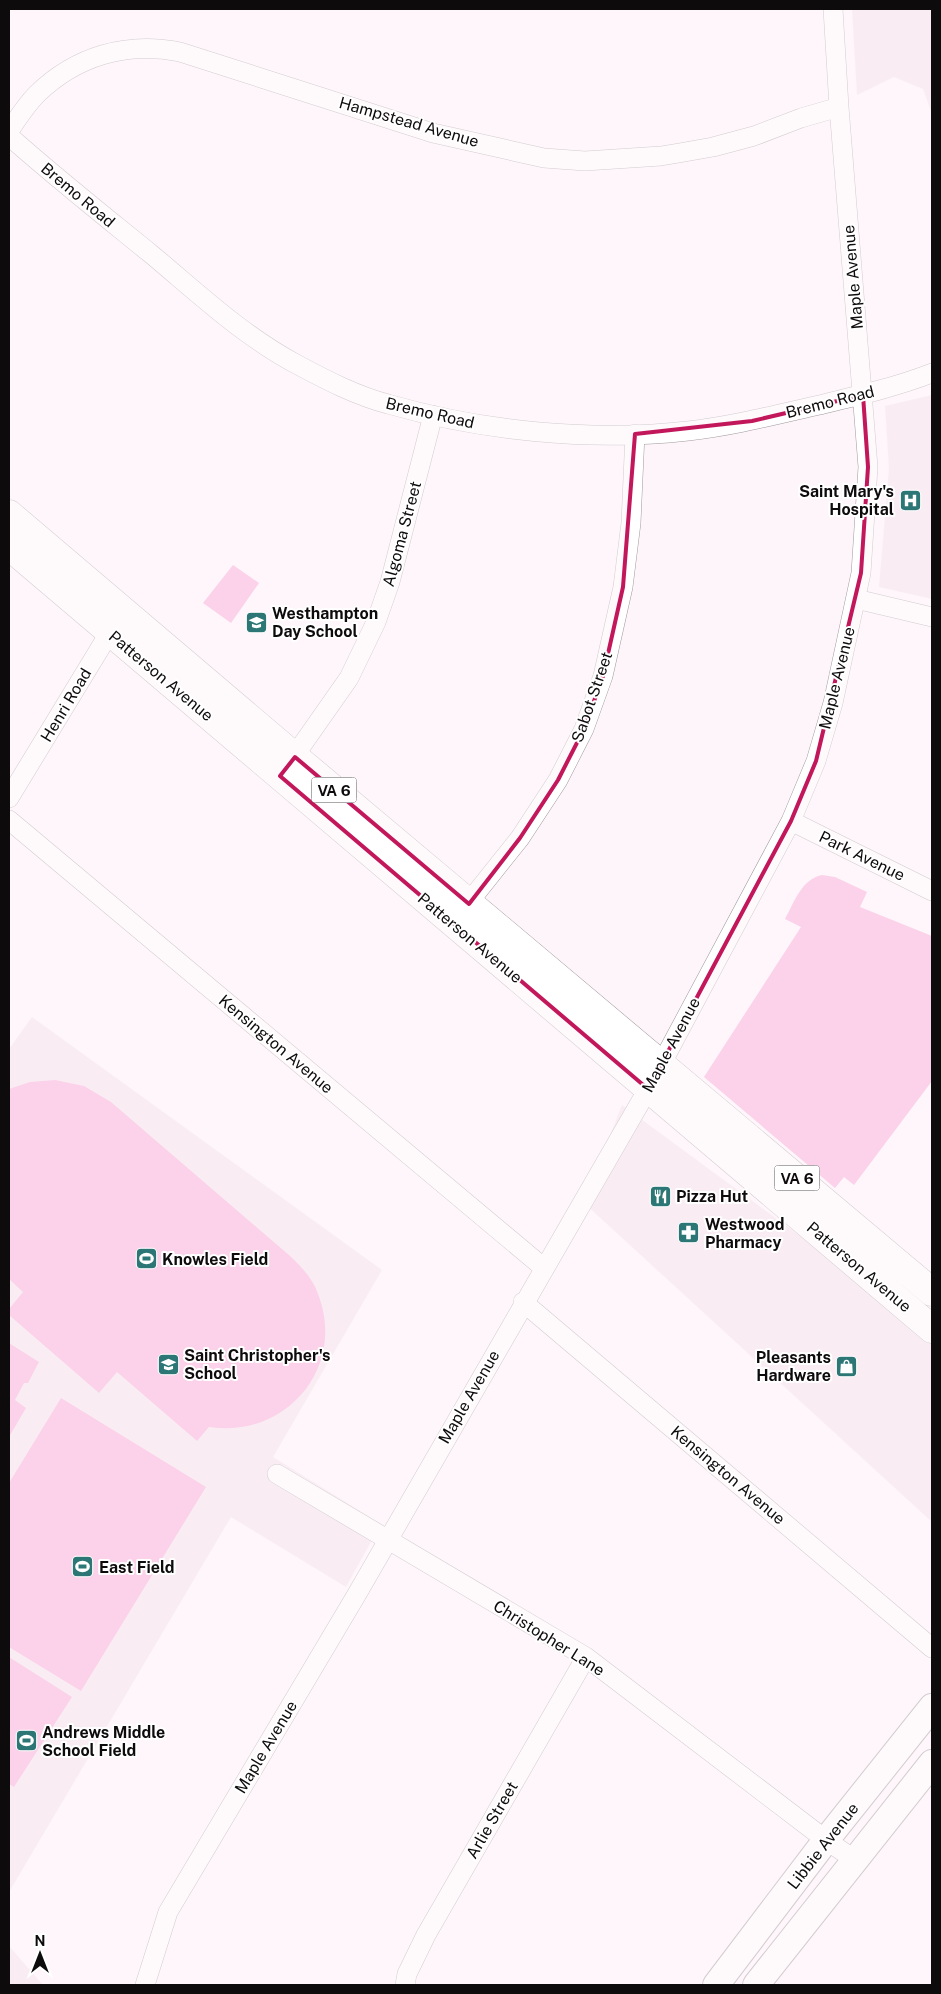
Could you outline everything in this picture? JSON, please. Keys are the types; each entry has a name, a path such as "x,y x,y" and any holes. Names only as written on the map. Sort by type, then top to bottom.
{"main road":[{"name":"Patterson Avenue","path":"9,514 116,621 460,913 648,1089 932,1329"},
{"name":"Patterson Avenue","path":"9,546 116,621"},
{"name":"Patterson Avenue","path":"460,913 662,1064 932,1292"},
{"name":"Libbie Avenue","path":"716,1985 826,1840 932,1707"},
{"name":"Libbie Avenue","path":"756,1985 932,1762"}],"street":[{"name":"Maple Avenue","path":"145,1985 168,1912 387,1540 523,1302 648,1089 791,821 816,761 833,703 861,573 867,476 867,448 839,107 833,9"},
{"name":"Hampstead Avenue","path":"9,131 36,94 64,72 98,55 139,47 160,48 180,52 434,133 544,158 585,161 661,156 696,150 754,136 801,118 839,107"},
{"name":"Bremo Road","path":"9,136 58,180 152,255 224,317 257,341 298,365 342,387 386,404 433,415 516,429 561,433 635,434 689,430 752,421 863,394 932,373"},
{"name":"Algoma Street","path":"287,767 349,678 376,622 390,582 433,415"},
{"name":"Sabot Street","path":"460,913 520,838 558,780 584,729 603,676 623,587 631,523 635,434"},
{"path":"856,599 932,617"},
{"name":"Henri Road","path":"9,798 116,621"},
{"name":"Kensington Avenue","path":"9,820 544,1268"},
{"name":"Park Avenue","path":"791,821 932,891"},
{"name":"Kensington Avenue","path":"523,1302 932,1648"},
{"name":"Christopher Lane","path":"277,1474 586,1657 826,1840 855,1860"},
{"name":"Arlie Street","path":"405,1985 407,1974 426,1935 586,1657"}],"highlighted area":[{"path":"863,395 868,467 861,573 816,761 791,821 648,1089 280,776 295,757 469,904 520,838 558,780 584,729 603,676 623,587 635,434 752,421"}],"shaded area":[{"path":"852,9 932,9 932,114 923,89 894,77 857,95"},
{"name":"Saint Mary's Hospital","path":"932,395 932,599 879,587 889,468 885,406"},
{"path":"233,565 259,583 231,623 203,603"},
{"path":"822,875 835,877 867,892 860,907 932,936 932,1081 854,1185 844,1177 835,1188 704,1077 801,927 785,919 799,892 809,881"},
{"name":"Saint Christopher's School","path":"32,1017 382,1270 273,1457 381,1524 346,1587 231,1517 9,1892 9,1049"},
{"path":"55,1080 84,1086 111,1102 289,1255 310,1278 316,1288 325,1321 324,1348 316,1372 303,1393 285,1410 262,1422 237,1428 209,1427 197,1441 117,1372 99,1393 9,1315 9,1309 23,1292 9,1279 9,1089 30,1082"},
{"path":"622,1105 932,1333 932,1522 584,1203"},
{"path":"9,1343 39,1362 28,1383 24,1383 15,1400 26,1408 9,1437"},
{"name":"East Field","path":"61,1398 206,1487 81,1691 9,1647 9,1483"},
{"name":"Andrews Middle School Field","path":"9,1657 72,1697 14,1787 9,1784"},
{"path":"9,1946 43,1985 9,1985"}],"place":[{"name":"Saint Mary's Hospital","path":"910,500"},
{"name":"Westhampton Day School","path":"256,622"},
{"name":"Pizza Hut","path":"660,1196"},
{"name":"Westwood Pharmacy","path":"689,1233"},
{"name":"Knowles Field","path":"146,1259"},
{"name":"Saint Christopher's School","path":"168,1364"},
{"name":"Pleasants Hardware","path":"847,1366"},
{"name":"East Field","path":"83,1567"},
{"name":"Andrews Middle School Field","path":"26,1741"}]}
